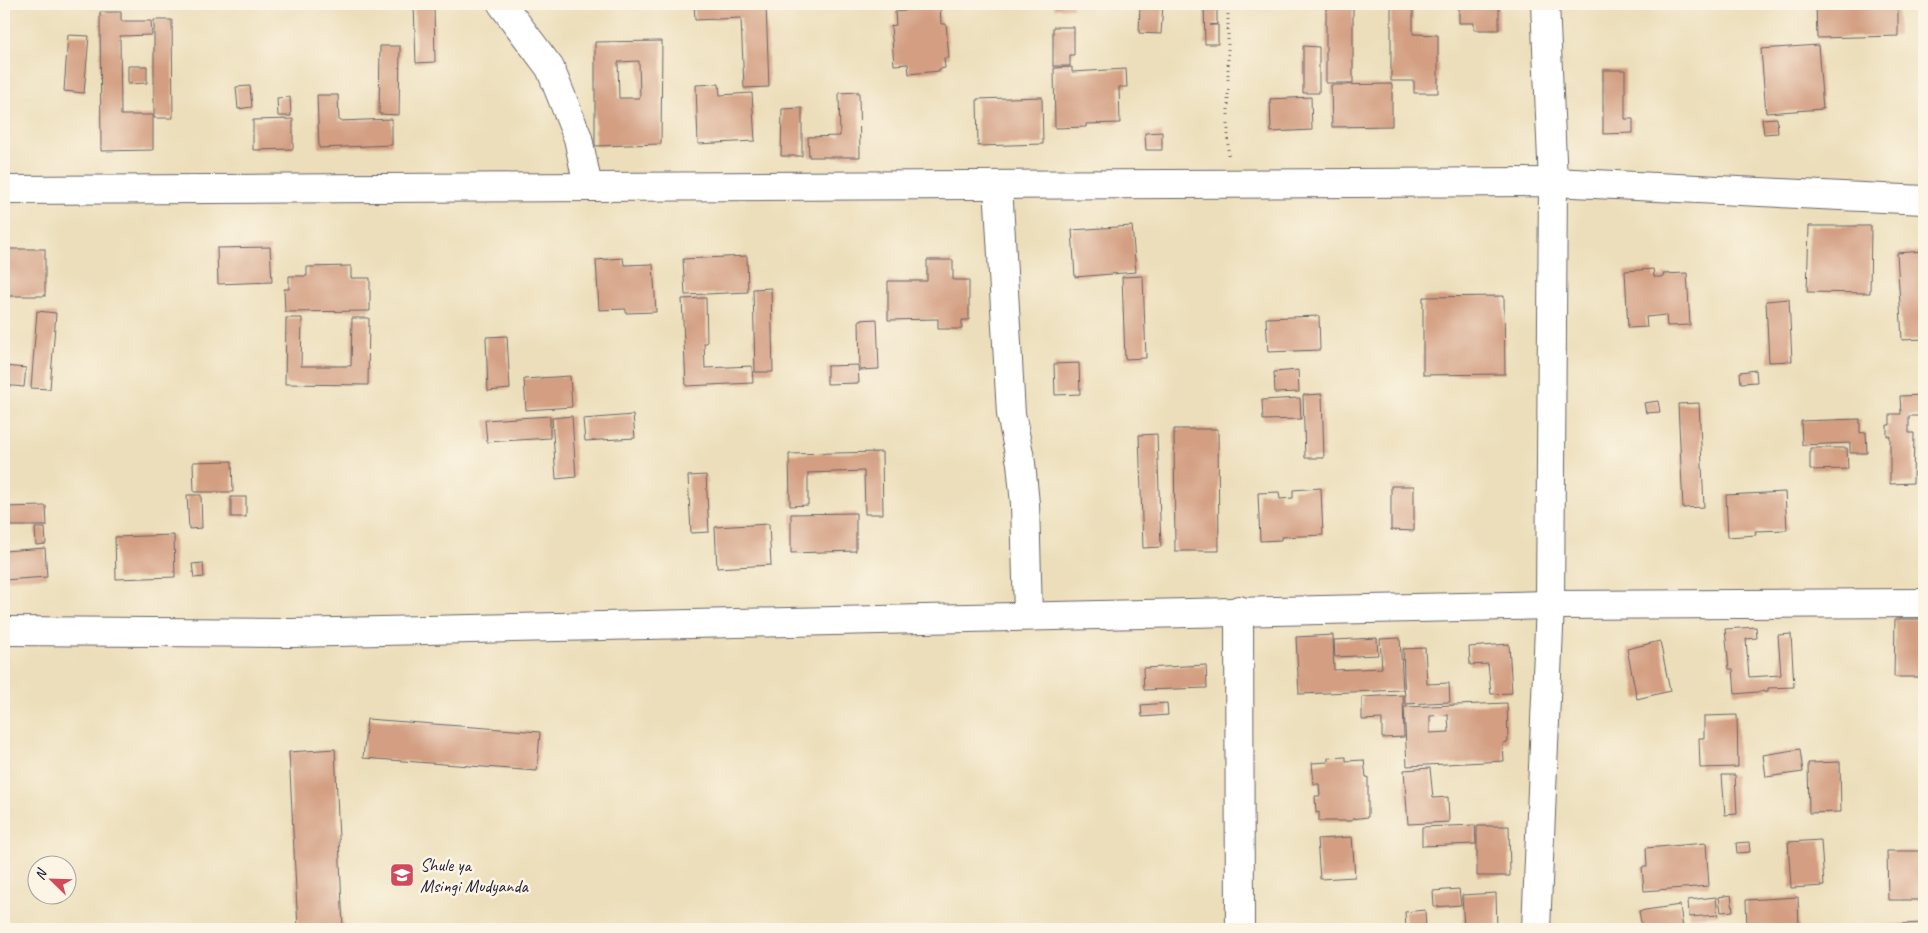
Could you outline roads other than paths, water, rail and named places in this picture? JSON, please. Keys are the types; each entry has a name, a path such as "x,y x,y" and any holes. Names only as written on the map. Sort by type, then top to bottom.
{"street":[{"path":"502,4 550,68 578,138 588,187"},
{"path":"1536,929 1550,605 1553,182 1545,4"},
{"path":"4,190 1553,182 1924,200"},
{"path":"998,185 1011,414 1021,463 1025,504 1028,615"},
{"path":"4,631 291,633 1239,610 1550,605 1924,603"},
{"path":"1239,610 1240,929"}],"place":[{"name":"Shule ya Msingi Mudyanda","path":"402,875"}]}
